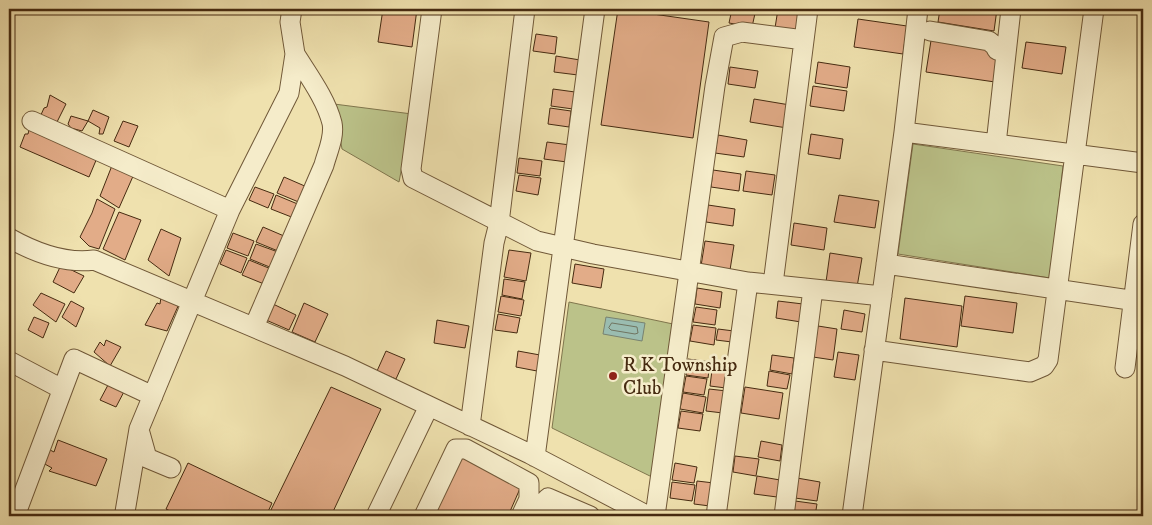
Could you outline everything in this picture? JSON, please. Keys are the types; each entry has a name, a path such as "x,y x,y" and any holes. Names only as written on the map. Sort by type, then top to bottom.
{"street":[{"path":"124,512 139,430 230,210 288,93 295,54 290,22 292,9"},
{"path":"432,9 411,169 413,178 537,241 748,282 882,296"},
{"path":"470,426 494,243 499,223 525,9"},
{"path":"535,457 595,9"},
{"path":"774,284 808,9"},
{"path":"852,516 904,132 918,9"},
{"path":"996,144 1011,9"},
{"path":"874,350 1030,372 1044,366 1048,360 1094,9"},
{"path":"930,31 989,41 995,46 996,50 1006,52"},
{"path":"654,516 715,86 724,37 742,32 804,40"},
{"path":"254,327 324,165 331,139 332,124 317,90 295,54"},
{"path":"32,121 230,210"},
{"path":"904,132 1143,163"},
{"path":"1124,368 1138,301 1143,224"},
{"path":"9,238 30,250 59,258 82,262 94,260 345,366 513,446 648,516"},
{"path":"886,264 1138,301"},
{"path":"716,516 748,282"},
{"path":"784,516 813,289"},
{"path":"15,503 74,359 153,396"},
{"path":"9,361 62,389"},
{"path":"376,516 429,406"},
{"path":"139,430 147,458 171,468"},
{"path":"480,456 488,434"},
{"path":"505,469 513,446"},
{"path":"424,516 456,449 466,449 530,483 529,499 521,516"},
{"path":"537,516 548,498 590,516"}],"green space":[{"path":"334,104 412,114 399,182 342,149"},
{"path":"913,144 1063,166 1050,278 898,254"},
{"name":"R K Township Club","path":"569,302 673,324 654,478 552,428"}],"water":[{"path":"606,317 645,323 642,341 603,334"}],"building":[{"path":"383,9 417,9 412,47 378,42"},
{"path":"618,9 709,22 693,138 601,125"},
{"path":"732,9 756,9 752,27 729,23"},
{"path":"778,9 800,9 796,31 775,28"},
{"path":"940,9 997,9 994,31 938,22"},
{"path":"858,19 907,26 903,54 854,47"},
{"path":"933,28 1001,38 995,82 926,72"},
{"path":"536,34 557,37 555,54 533,51"},
{"path":"1026,42 1066,47 1062,74 1022,68"},
{"path":"556,56 580,60 578,75 554,72"},
{"path":"818,62 850,67 847,88 815,83"},
{"path":"730,67 758,71 755,88 728,84"},
{"path":"813,86 847,91 844,111 810,106"},
{"path":"553,89 575,92 573,109 551,106"},
{"path":"50,95 66,104 56,124 40,117 44,108 47,107"},
{"path":"754,99 790,105 787,128 750,122"},
{"path":"550,108 571,111 569,127 548,124"},
{"path":"93,110 109,117 103,134 99,134 100,128 88,121"},
{"path":"71,116 88,121 82,131 71,128 68,124"},
{"path":"123,121 138,126 129,147 114,141"},
{"path":"29,130 97,158 89,177 20,147 25,134 28,134"},
{"path":"811,134 843,139 840,159 808,154"},
{"path":"718,135 747,140 744,157 715,153"},
{"path":"547,142 570,145 567,162 544,159"},
{"path":"519,158 542,161 540,176 517,173"},
{"path":"113,163 134,174 119,208 100,196"},
{"path":"713,170 741,174 739,191 711,187"},
{"path":"746,171 775,175 772,195 743,191"},
{"path":"519,175 541,178 538,195 516,191"},
{"path":"284,177 307,187 301,203 277,193"},
{"path":"255,187 274,194 268,208 249,200"},
{"path":"276,195 300,205 294,218 271,209"},
{"path":"839,195 879,201 875,228 834,222"},
{"path":"97,199 115,209 99,249 89,246 80,237"},
{"path":"708,205 735,209 733,226 706,222"},
{"path":"119,212 141,220 125,260 103,249"},
{"path":"794,223 827,228 824,250 791,245"},
{"path":"263,227 284,236 278,251 256,242"},
{"path":"161,229 181,238 169,276 148,260"},
{"path":"233,233 254,241 248,256 227,248"},
{"path":"705,241 734,245 730,270 701,266"},
{"path":"256,244 278,252 272,268 250,259"},
{"path":"226,250 247,258 241,273 220,264"},
{"path":"509,250 531,253 526,281 504,277"},
{"path":"830,253 862,258 857,287 826,282"},
{"path":"249,260 271,269 264,284 242,275"},
{"path":"575,264 604,269 601,288 572,283"},
{"path":"61,265 84,276 74,293 53,282"},
{"path":"504,279 525,282 522,299 502,295"},
{"path":"697,288 722,292 720,308 695,304"},
{"path":"41,293 65,304 56,322 33,305"},
{"path":"501,296 524,300 521,316 498,312"},
{"path":"965,296 1017,303 1013,333 961,326"},
{"path":"161,297 179,304 167,331 145,325 157,303 160,304"},
{"path":"905,298 962,306 957,347 900,339"},
{"path":"71,301 84,308 76,327 62,317"},
{"path":"778,301 803,304 801,322 776,318"},
{"path":"304,303 328,314 315,342 292,332"},
{"path":"273,304 296,315 289,330 266,320"},
{"path":"696,307 717,310 715,325 693,322"},
{"path":"844,310 865,314 862,332 841,329"},
{"path":"498,314 520,318 517,333 495,330"},
{"path":"34,317 49,323 43,338 28,330"},
{"path":"437,320 469,326 465,348 434,343"},
{"path":"693,325 716,328 714,345 690,341"},
{"path":"818,326 837,329 833,360 813,357"},
{"path":"718,329 734,331 732,342 716,340"},
{"path":"106,340 121,347 110,366 94,352 100,342 104,346"},
{"path":"386,351 405,359 396,379 377,371"},
{"path":"518,351 540,355 537,371 516,367"},
{"path":"838,352 859,355 855,380 834,377"},
{"path":"772,355 794,358 792,374 770,370"},
{"path":"688,359 710,362 708,378 686,375"},
{"path":"713,362 730,365 726,388 710,386"},
{"path":"769,371 790,375 787,389 767,386"},
{"path":"686,376 707,379 704,395 683,392"},
{"path":"108,385 127,386 116,407 100,400"},
{"path":"331,387 381,409 331,516 268,516"},
{"path":"745,387 783,393 779,419 741,413"},
{"path":"709,389 727,391 723,413 706,411"},
{"path":"683,393 706,397 703,413 680,409"},
{"path":"681,411 703,414 700,431 678,428"},
{"path":"58,440 107,459 96,486 49,471 52,468 43,463 48,449 54,452"},
{"path":"761,441 782,445 780,461 758,457"},
{"path":"735,456 759,459 756,476 733,472"},
{"path":"460,457 522,484 508,516 434,516"},
{"path":"188,463 272,503 266,516 180,516 166,509"},
{"path":"675,463 697,467 694,483 672,480"},
{"path":"757,476 780,480 777,497 754,494"},
{"path":"797,478 820,482 817,501 795,498"},
{"path":"697,481 714,483 710,506 694,504"},
{"path":"672,482 695,485 692,501 670,498"},
{"path":"795,501 817,504 815,516 793,516"}],"place":[{"name":"R K Township Club","path":"613,376"}]}
